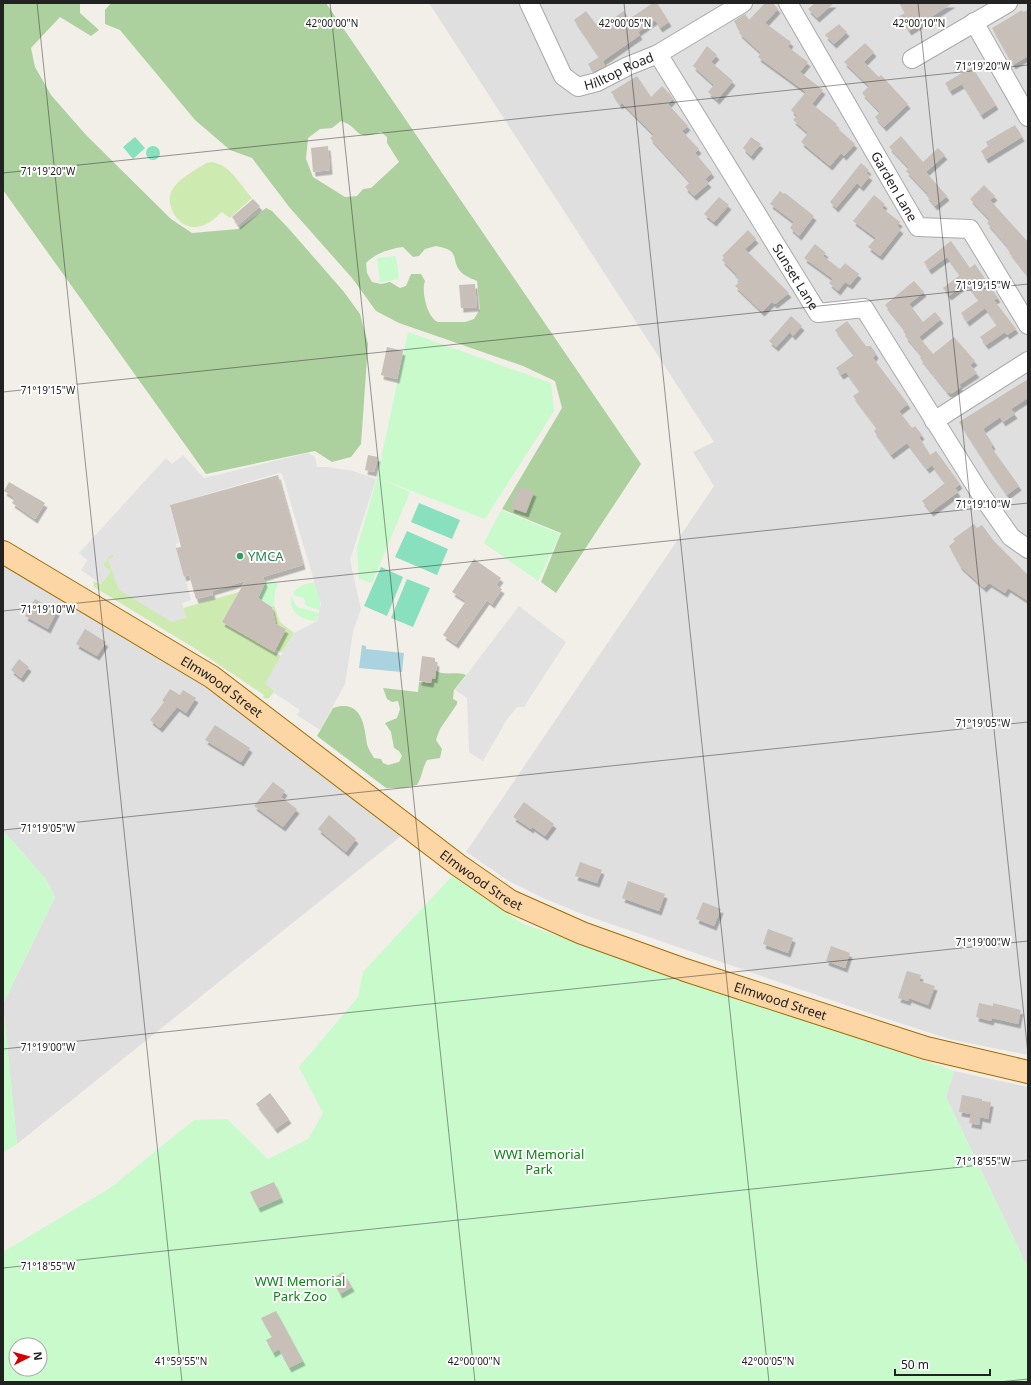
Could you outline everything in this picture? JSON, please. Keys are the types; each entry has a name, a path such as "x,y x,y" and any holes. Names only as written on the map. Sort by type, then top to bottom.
{"main road":[{"name":"Elmwood Street","path":"3,552 212,677 458,865 510,901 582,933 685,970 926,1048 1028,1072"}],"street":[{"name":"Hilltop Road","path":"529,3 563,76 578,87 597,82 628,66 658,54 743,3"},
{"name":"Garden Lane","path":"788,3 918,227 970,229 1028,325"},
{"path":"912,59 1008,3"},
{"path":"974,22 1028,117"},
{"name":"Sunset Lane","path":"658,54 818,313 864,308 980,493 1011,536 1028,549"},
{"path":"934,420 1028,361"}],"shaded area":[{"path":"429,3 1028,3 1028,1055 949,1039 863,1011 582,914 543,898 509,881 466,852 714,486 693,452 714,442"},
{"path":"308,453 315,457 317,467 353,471 376,479 350,560 361,609 353,632 345,684 320,730 297,715 300,710 274,693 275,690 265,684 294,633 317,621 321,604 282,474 279,473 170,505 179,543 176,544 191,600 182,603 186,618 172,622 119,590 108,560 113,557 113,555 111,554 103,565 111,571 101,584 81,570 87,560 79,553 166,458 172,464 183,455 204,478"},
{"path":"3,565 223,695 401,836 17,1144 3,1004 55,897 45,878 3,831"},
{"path":"519,606 566,642 524,707 517,707 506,721 483,761 469,752 467,698 455,690"},
{"path":"954,1071 1028,1087 1028,1268 946,1097"}],"green space":[{"path":"3,3 80,3 80,13 99,30 91,36 60,17 31,48 35,67 51,95 86,135 171,219 192,233 238,229 266,208 272,211 290,230 344,292 360,314 368,344 361,444 351,457 332,462 315,451 206,474 3,190"},
{"path":"111,3 326,3 641,464 556,593 541,582 561,533 502,509 562,408 555,381 523,366 399,323 376,311 352,278 290,208 252,158 230,150 195,120 120,30 105,24 105,10","holes":["341,121 348,124 362,135 372,135 381,132 387,137 387,143 399,162 371,188 363,189 357,196 345,197 313,177 306,159 308,138 320,129 332,128","436,246 450,251 453,254 456,265 463,274 477,281 480,309 474,319 465,322 438,322 434,319 428,309 424,297 425,281 421,274 411,274 406,286 400,288 390,282 381,284 372,282 367,273 366,263 383,252 403,247 413,257 419,256 425,249"]},
{"path":"135,137 145,148 133,159 123,147"},
{"path":"150,146 156,146 160,150 160,156 156,160 150,160 146,156 146,150"},
{"path":"212,162 225,167 230,171 252,198 230,218 222,212 204,225 189,227 178,220 171,208 170,196 172,190 182,178 206,163"},
{"path":"396,256 399,279 380,282 377,258"},
{"path":"408,332 551,383 554,411 485,519 378,478 410,492 372,583 359,579 357,548 377,478"},
{"path":"419,503 460,520 452,539 411,522"},
{"path":"501,510 560,534 538,581 484,543"},
{"path":"407,531 448,549 437,575 395,557"},
{"path":"111,554 113,557 108,560 186,618 183,608 239,592 222,622 281,656 266,684 275,691 268,699 263,698 264,695 194,648 94,587 93,581 101,584 110,572 103,565"},
{"path":"381,567 403,577 387,616 364,606"},
{"path":"407,579 430,588 413,627 391,618"},
{"path":"272,581 278,584 275,592 274,605 272,607 258,598 265,583"},
{"path":"316,582 320,598 320,610 306,606 304,598 295,596 293,592 302,585"},
{"path":"291,596 297,607 319,613 316,621 305,619 294,611"},
{"path":"274,605 280,622 294,633 282,653 276,649 286,629 276,624 272,607"},
{"path":"436,671 466,675 454,690 453,699 457,701 457,704 440,729 436,740 442,749 440,758 427,760 417,785 403,788 386,788 317,736 333,708 342,706 350,707 355,710 362,721 369,750 374,758 381,759 383,763 388,765 399,762 402,756 399,751 394,748 391,732 385,723 397,718 400,709 398,701 392,702 387,699 383,688 418,692 419,682 431,683 432,678 435,679"},
{"path":"3,831 45,878 55,897 3,1004"},
{"name":"WWI Memorial Park","path":"452,876 523,924 954,1071 946,1097 1028,1268 1028,1382 3,1382 3,1252 110,1188 194,1120 227,1119 268,1159 308,1139 323,1113 299,1067 358,997 363,972"},
{"path":"3,1004 17,1144 3,1153"}],"water":[{"path":"362,645 366,646 366,649 404,653 402,672 359,668"}],"building":[{"path":"653,3 657,3 669,22 660,28 655,20 638,32 640,35 603,61 605,66 593,72 588,64 599,57 574,20 586,11 599,28 624,11 629,19"},
{"path":"765,3 773,3 778,9 765,23 791,42 788,47 808,62 800,72 823,90 812,104 837,124 835,126 855,144 844,156 841,153 830,166 801,142 808,133 793,120 797,116 791,110 806,92 758,57 761,53 739,33 740,32 734,21 745,14 749,20"},
{"path":"815,3 834,3 817,18 808,9"},
{"path":"899,3 953,3 909,31 899,16 905,13"},
{"path":"1022,10 1023,12 1028,10 1028,56 1013,65 992,28"},
{"path":"839,24 847,32 834,44 825,35"},
{"path":"865,43 874,52 864,62 879,77 881,75 908,104 884,127 875,117 880,112 862,93 869,86 844,62"},
{"path":"707,46 717,55 711,62 733,81 717,100 708,92 714,85 693,66"},
{"path":"972,67 996,105 981,115 962,84 950,91 945,83"},
{"path":"637,76 651,97 662,86 670,94 673,99 668,104 688,126 682,131 699,149 695,153 712,173 705,179 709,183 694,196 685,187 690,182 650,138 654,135 622,103 620,105 611,92"},
{"path":"1015,125 1022,137 986,159 981,151 988,146 986,142"},
{"path":"901,136 923,162 938,148 945,155 926,172 947,196 935,206 926,195 928,194 906,171 909,168 889,147"},
{"path":"751,137 761,144 751,156 743,148"},
{"path":"328,146 330,170 313,172 311,148"},
{"path":"861,163 869,170 866,173 870,176 861,187 857,183 836,208 830,202"},
{"path":"984,185 995,196 990,200 1028,242 1028,276 1010,253 1007,248 1008,247 987,223 990,220 970,199"},
{"path":"780,191 784,194 785,193 814,216 799,236 790,228 794,222 770,204"},
{"path":"874,195 885,204 882,208 900,222 897,226 901,229 880,256 868,247 876,238 853,221"},
{"path":"719,197 729,205 714,222 704,214"},
{"path":"253,199 260,206 238,225 232,217"},
{"path":"748,230 756,239 745,249 789,293 775,304 772,302 762,312 735,286 740,281 735,277 737,275 722,260 724,257 722,256"},
{"path":"951,241 970,268 975,264 998,298 994,300 1016,329 1007,335 1005,332 986,345 980,337 997,325 985,308 967,322 961,313 979,300 966,283 949,296 943,288 960,275 947,257 929,270 924,262"},
{"path":"815,244 826,253 823,256 840,269 845,263 859,274 850,285 845,282 838,291 829,283 833,279 804,258"},
{"path":"914,281 924,292 909,304 923,322 935,312 941,319 919,337 933,354 954,337 975,361 970,365 977,373 959,385 961,387 951,394 949,392 948,393 920,358 922,356 905,336 906,335 903,331 905,330 885,305"},
{"path":"475,284 477,307 461,308 459,285"},
{"path":"791,316 802,326 793,336 790,332 776,347 769,341"},
{"path":"847,321 866,346 871,346 876,354 873,358 908,404 899,411 912,428 915,426 922,435 919,437 930,455 936,451 960,484 955,488 958,492 931,512 922,501 945,483 932,465 927,469 907,443 891,455 874,431 877,428 853,396 859,392 859,390 846,372 841,375 836,368 854,355 835,330"},
{"path":"387,347 403,351 397,379 381,375"},
{"path":"1028,379 1028,398 1011,409 1015,414 1003,422 1000,417 983,429 993,445 991,447 1019,486 1007,495 959,422"},
{"path":"368,455 378,457 374,472 365,470"},
{"name":"YMCA","path":"278,475 303,565 263,577 265,583 258,598 272,607 276,624 286,629 274,652 222,622 245,581 212,591 213,595 196,599 189,575 184,577 176,548 181,547 170,505"},
{"path":"9,482 45,503 35,519 12,503 15,498 4,491"},
{"path":"519,486 534,492 526,513 511,508"},
{"path":"974,524 977,528 982,525 993,540 1028,575 1028,601 1008,588 1005,593 989,583 984,588 960,566 949,546 955,541 953,539"},
{"path":"474,559 501,578 496,585 502,589 492,604 487,600 456,644 443,635 466,601 452,592"},
{"path":"35,599 57,611 48,629 25,616"},
{"path":"85,629 106,642 97,656 76,644"},
{"path":"422,656 435,658 435,662 437,662 435,679 432,678 431,683 419,681"},
{"path":"19,659 29,667 21,678 11,670"},
{"path":"170,689 180,695 183,690 196,698 186,713 177,707 160,728 150,720 164,702 162,701"},
{"path":"215,725 250,748 241,762 205,740"},
{"path":"273,782 285,791 281,797 297,809 283,827 254,806"},
{"path":"524,802 554,824 545,836 513,817"},
{"path":"329,815 356,839 346,852 318,829"},
{"path":"580,862 602,870 597,883 575,876"},
{"path":"628,881 665,894 659,911 622,898"},
{"path":"703,902 721,909 714,926 696,919"},
{"path":"768,929 793,938 788,953 763,944"},
{"path":"831,946 850,953 845,968 826,961"},
{"path":"907,971 921,975 919,981 935,986 928,1005 909,998 908,1001 898,998"},
{"path":"979,1003 993,1006 993,1003 1021,1010 1018,1024 992,1018 991,1021 976,1017"},
{"path":"270,1093 289,1119 275,1129 256,1104"},
{"path":"962,1095 991,1102 988,1119 980,1117 979,1125 969,1123 971,1114 959,1112"},
{"path":"274,1182 281,1198 258,1208 250,1192"},
{"path":"343,1272 352,1287 340,1294 332,1279"},
{"path":"276,1311 303,1361 289,1368 279,1349 273,1353 266,1340 272,1337 261,1318"}],"place":[{"name":"YMCA","path":"240,556"}],"park label":[{"name":"WWI Memorial Park Zoo","path":"300,1288"}]}
